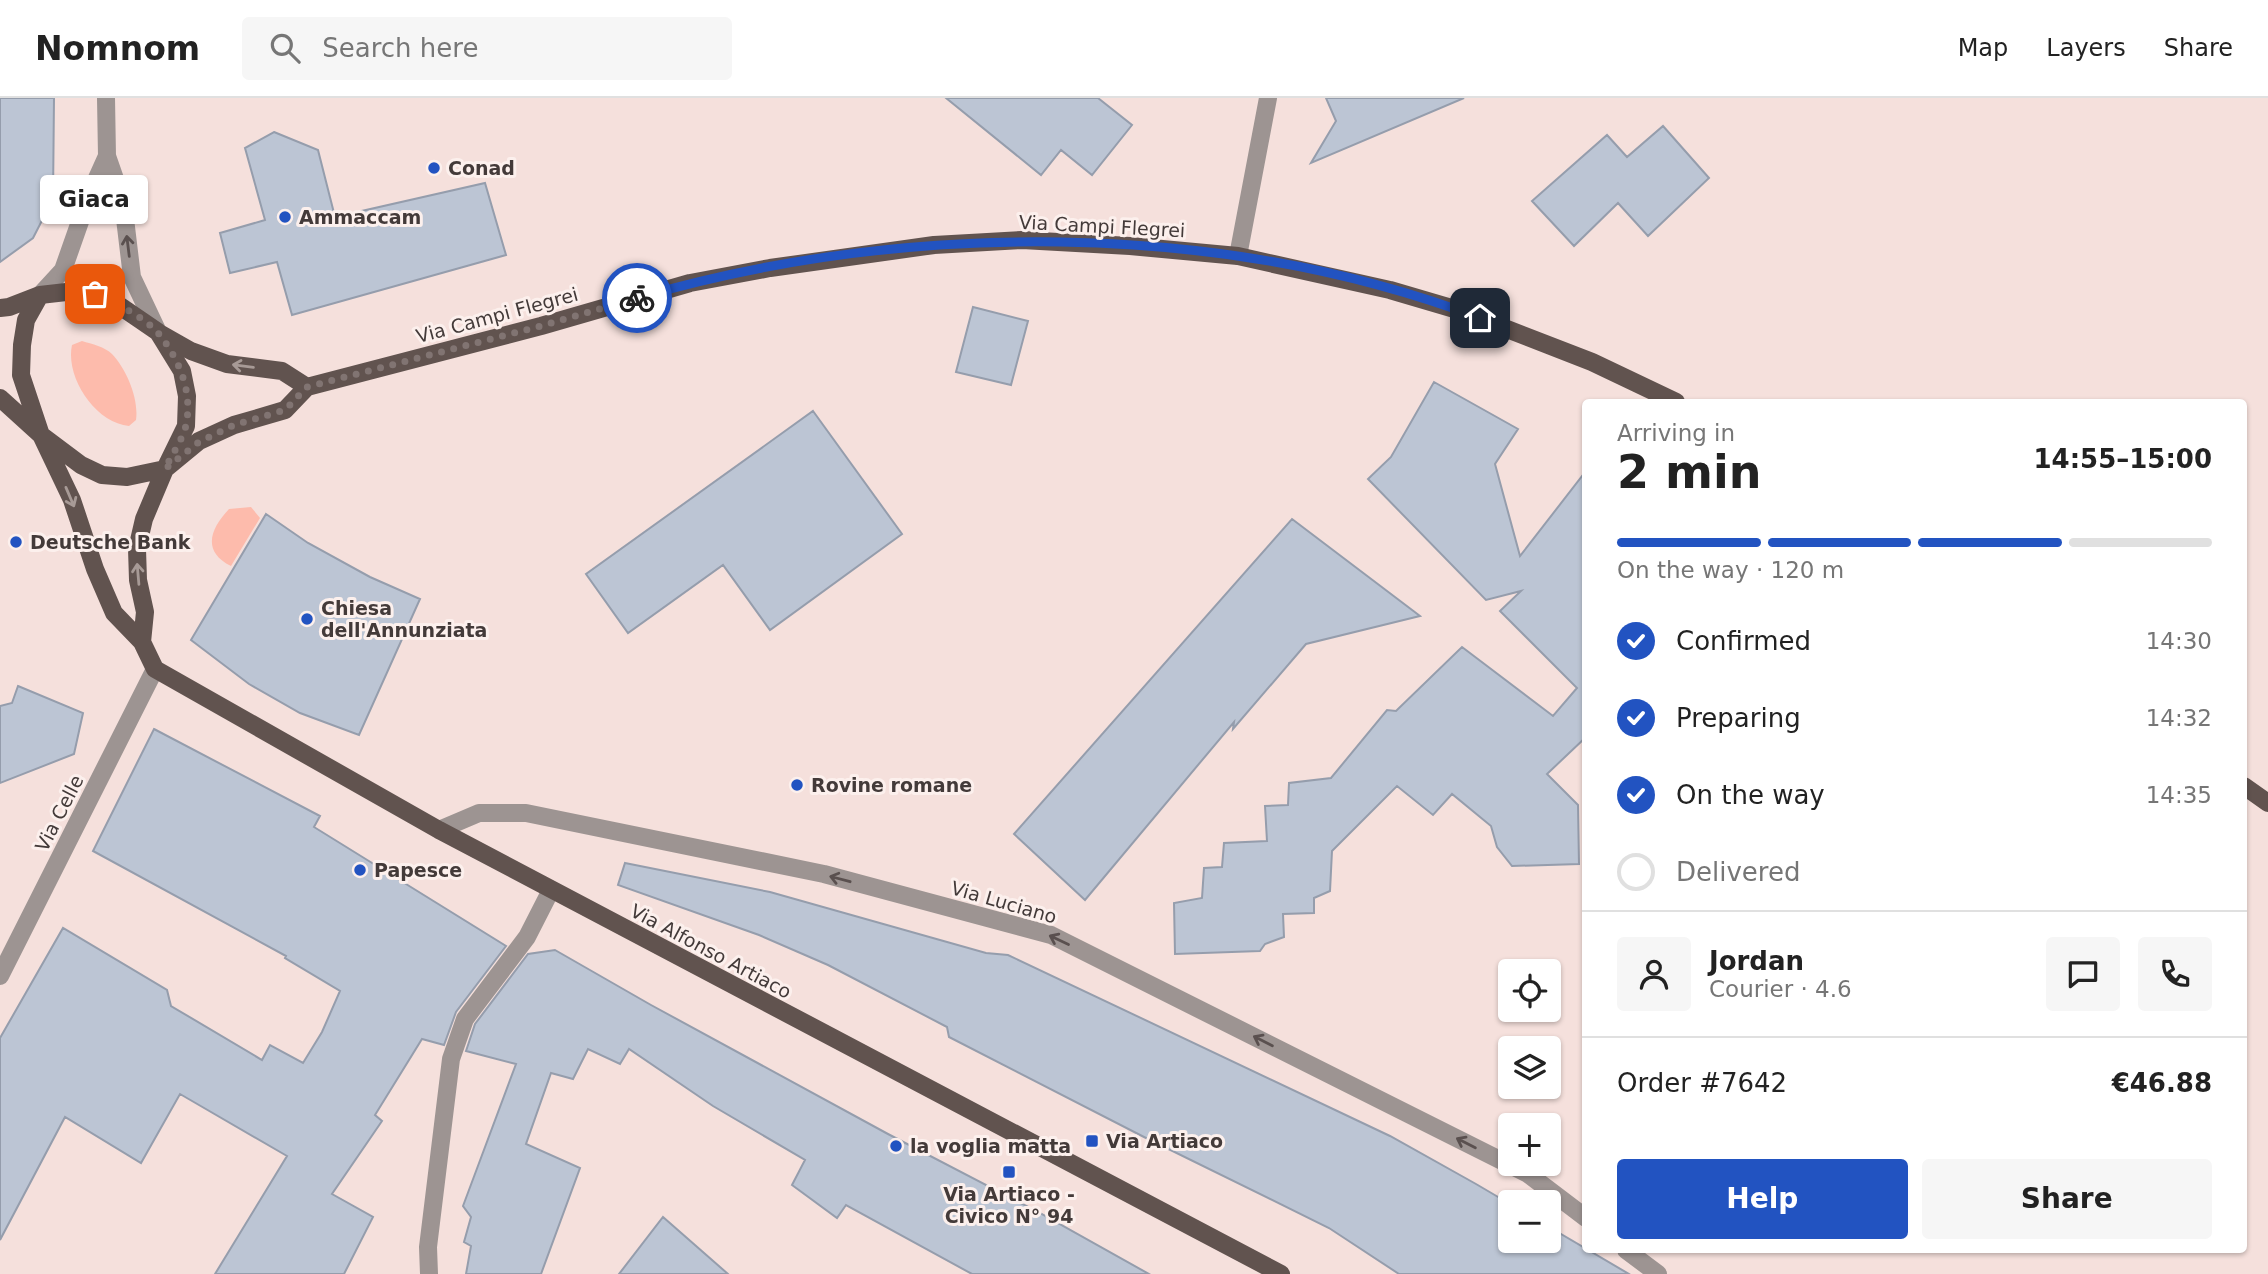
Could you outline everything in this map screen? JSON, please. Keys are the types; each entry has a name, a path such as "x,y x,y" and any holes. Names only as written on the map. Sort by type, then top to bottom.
{"main road":[{"name":"Via Campi Flegrei","path":"165,469 199,442 234,425 285,410 307,387 541,326 690,283 934,245 1023,240 1238,256 1390,290 1458,310 1592,362 1670,399"},
{"path":"0,309 40,295 75,291 95,294 121,306 191,351 227,364 282,371 307,387"},
{"path":"40,295 26,320 21,375 41,435 72,500 95,569 114,613 142,642 155,669"},
{"path":"142,642 145,612 138,580 137,549 144,519 186,426 187,396 182,371 158,332"},
{"path":"0,398 41,435 81,465 102,475 127,477 165,469"},
{"name":"Via Alfonso Artiaco","path":"155,669 439,830 1281,1274"},
{"path":"2247,788 2268,803"}],"street":[{"path":"106,98 107,156 123,202 132,277 158,332"},
{"path":"1238,256 1268,98"},
{"path":"40,295 63,270 89,196 107,156"},
{"name":"Via Celle","path":"0,976 155,669"},
{"name":"Via Luciano","path":"439,830 479,813 526,813 824,874 1051,935 1528,1174 1582,1215"},
{"path":"429,1274 428,1247 451,1059 466,1019 527,937 551,890"},
{"path":"1630,1253 1658,1274"}],"shaded area":[{"path":"82,341 109,352 122,368 136,403 136,420 129,426 105,417 85,396 78,384 71,358 72,345"},
{"path":"251,507 260,518 231,566 222,560 212,546 214,531 229,509"}],"building":[{"path":"0,98 54,98 53,199 33,238 0,262"},
{"path":"946,98 1098,98 1132,125 1092,175 1061,150 1041,175"},
{"path":"1326,98 1464,98 1311,163 1336,121"},
{"path":"1663,126 1709,178 1648,236 1618,203 1574,246 1532,201 1607,135 1627,157"},
{"path":"274,132 318,150 335,217 485,183 506,255 292,315 277,262 230,273 220,233 265,220 245,148"},
{"path":"973,307 1028,321 1011,385 956,372"},
{"path":"1434,382 1518,429 1495,464 1520,556 1582,476 1582,741 1547,774 1578,805 1579,864 1512,866 1497,847 1491,826 1452,794 1433,815 1397,786 1332,851 1330,891 1314,898 1314,913 1283,914 1284,937 1265,944 1260,951 1175,954 1174,903 1202,898 1204,868 1222,867 1224,843 1267,841 1265,806 1288,805 1289,783 1331,778 1387,710 1396,711 1462,647 1553,716 1577,688 1500,611 1521,591 1486,600 1368,479 1391,457"},
{"path":"813,411 902,534 770,630 723,565 628,633 586,574"},
{"name":"Chiesa dell'Annunziata","path":"266,514 308,543 370,577 420,599 359,735 300,713 249,684 191,640"},
{"path":"1292,519 1420,616 1306,644 1233,729 1234,722 1085,900 1014,834"},
{"path":"18,686 83,713 74,754 0,783 0,706 12,703"},
{"path":"154,729 320,816 314,827 506,946 456,1012 444,1045 422,1039 375,1115 382,1121 332,1194 373,1217 344,1274 215,1274 287,1156 180,1094 141,1163 65,1117 0,1240 0,1038 63,928 167,990 171,1006 262,1060 270,1045 303,1063 322,1032 340,991 285,958 286,956 93,851"},
{"path":"625,863 770,892 986,953 1008,955 1390,1136 1498,1197 1498,1253 1561,1253 1561,1234 1582,1246 1582,1253 1593,1253 1629,1274 1399,1274 1329,1228 949,1037 947,1027 828,965 759,935 618,885"},
{"path":"555,950 651,1005 1149,1274 972,1274 846,1205 837,1218 792,1185 805,1160 713,1106 629,1049 620,1064 588,1049 573,1079 551,1073 526,1144 580,1168 541,1274 466,1274 471,1246 464,1242 471,1217 463,1206 516,1064 466,1051 475,1024 528,954"},
{"path":"663,1217 728,1274 619,1274"}],"way so far":[{"path":"95,294 121,306 158,332 182,371 187,396 186,426 165,469 199,442 234,425 285,410 307,387 637,298"}],"place":[{"name":"Conad","path":"434,168"},
{"name":"Ammaccam","path":"285,217"},
{"name":"Giaca","path":"95,294"},
{"name":"Deutsche Bank","path":"16,542"},
{"name":"Chiesa dell'Annunziata","path":"307,619"},
{"name":"Rovine romane","path":"797,785"},
{"name":"Papesce","path":"360,870"},
{"name":"Via Artiaco","path":"1092,1141"},
{"name":"la voglia matta","path":"896,1146"},
{"name":"Via Artiaco - Civico N° 94","path":"1009,1172"}],"route":[{"path":"637,298 690,283 770,268 934,245 1023,240 1238,256 1390,290 1480,318"}]}
